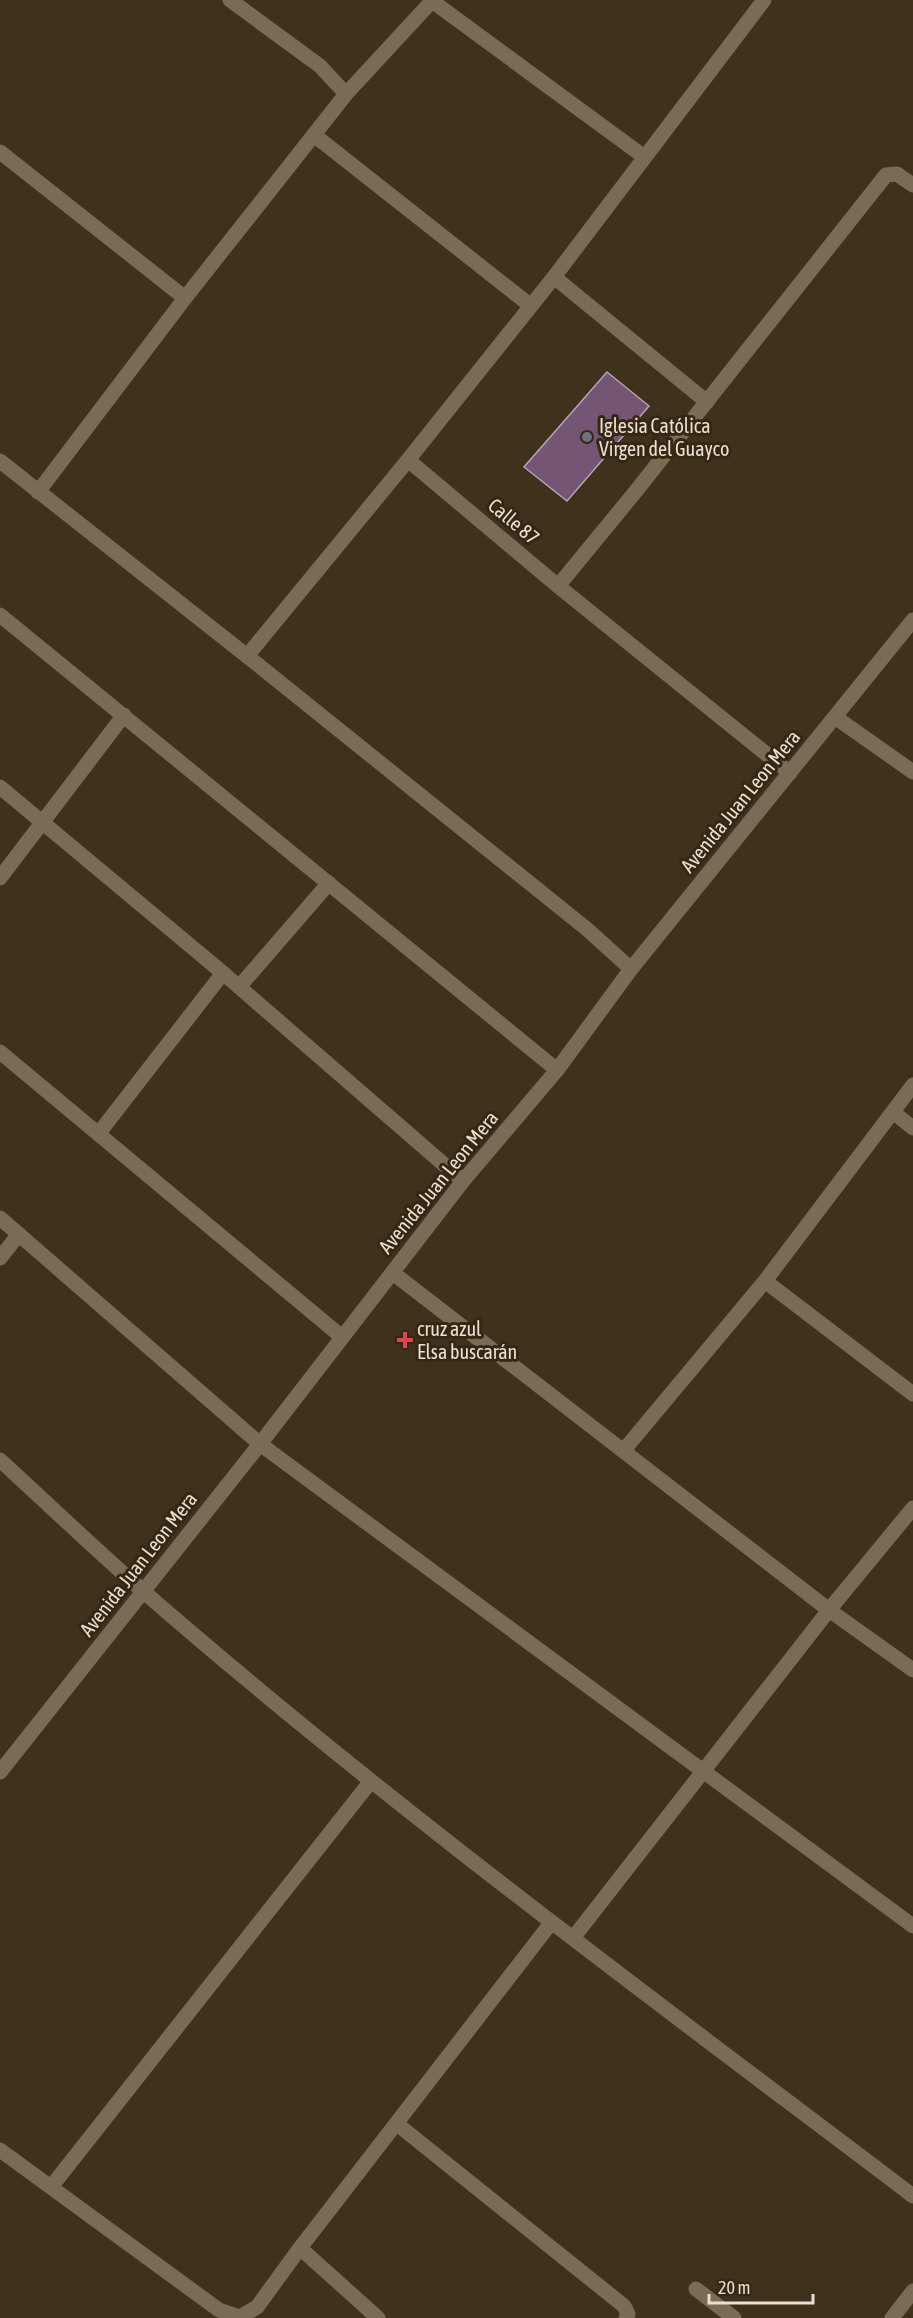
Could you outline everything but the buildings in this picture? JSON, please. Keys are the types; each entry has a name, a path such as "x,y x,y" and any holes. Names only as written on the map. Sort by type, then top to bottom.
{"street":[{"path":"230,0 320,66 346,94"},
{"path":"247,656 554,277 764,0"},
{"path":"38,492 185,298 346,94 433,1 644,156"},
{"path":"314,135 531,306"},
{"path":"0,152 185,298"},
{"path":"558,586 886,175 897,174 913,185"},
{"path":"554,277 707,402"},
{"name":"Calle 87","path":"408,460 558,586 790,773"},
{"path":"0,461 588,930 632,969"},
{"path":"0,615 557,1070"},
{"name":"Avenida Juan Leon Mera","path":"0,1772 260,1444 464,1181 557,1070 632,969 913,620"},
{"path":"0,878 124,715"},
{"path":"835,717 913,772"},
{"path":"0,787 239,987 464,1181"},
{"path":"239,987 329,883"},
{"path":"99,1133 223,974"},
{"path":"0,1052 342,1337"},
{"path":"624,1450 765,1281 913,1085"},
{"path":"892,1112 913,1128"},
{"path":"0,1218 260,1444 913,1926"},
{"path":"0,1258 19,1234"},
{"path":"393,1273 829,1610 913,1670"},
{"path":"765,1281 913,1394"},
{"path":"0,1460 143,1591 371,1781 551,1923 913,2196"},
{"path":"573,1938 829,1610 913,1508"},
{"path":"51,2187 371,1781"},
{"path":"0,2150 219,2310 240,2317 257,2307 551,1923"},
{"path":"397,2124 624,2306 628,2314 626,2318"},
{"path":"300,2248 378,2318"},
{"path":"696,2289 734,2318"},
{"path":"892,2318 913,2291"}],"place":[{"name":"Iglesia Católica Virgen del Guayco","path":"587,437"},
{"name":"cruz azul Elsa buscarán","path":"405,1340"}]}
